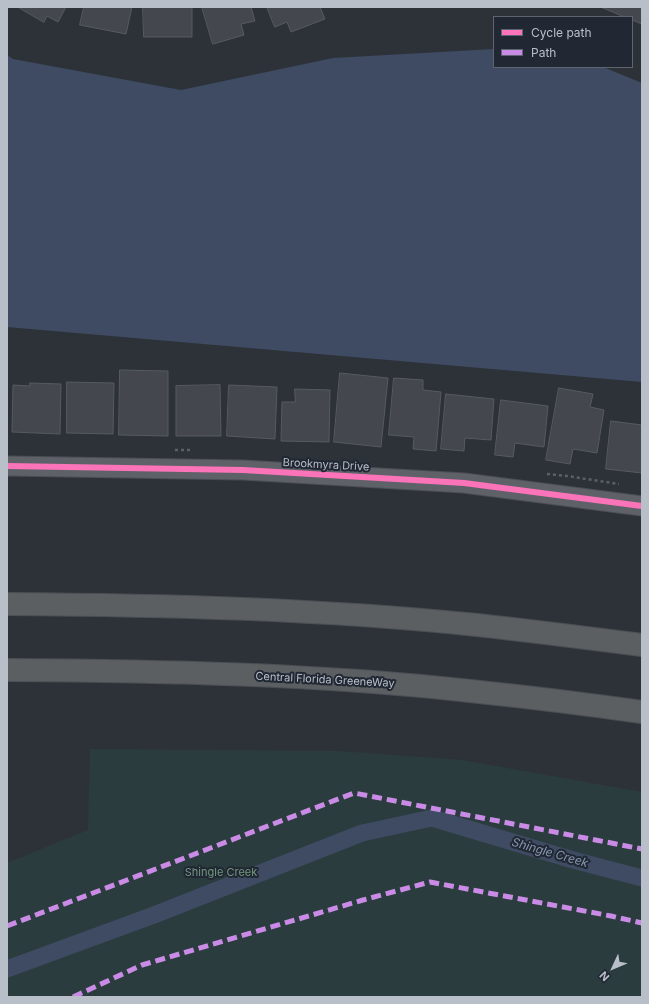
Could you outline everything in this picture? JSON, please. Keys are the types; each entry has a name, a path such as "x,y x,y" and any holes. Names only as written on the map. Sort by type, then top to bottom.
{"highway":[{"path":"7,604 205,607 348,615 476,625 642,645"},
{"name":"Central Florida GreeneWay","path":"7,670 203,673 292,677 470,690 642,712"}],"street":[{"name":"Brookmyra Drive","path":"7,466 243,470 448,482 642,506"}],"green space":[{"name":"Shingle Creek","path":"90,749 339,751 462,760 642,792 642,997 7,997 7,863 88,830"}],"water":[{"path":"493,49 493,68 605,68 642,83 642,382 7,327 7,55 13,59 181,90 333,58"}],"building":[{"path":"18,7 66,7 58,22 47,16 44,22"},
{"path":"84,7 132,7 126,34 80,25"},
{"path":"143,7 192,7 192,37 144,37"},
{"path":"202,7 251,7 255,21 241,24 244,35 213,44"},
{"path":"267,7 320,7 325,19 291,32 287,22 275,27"},
{"path":"601,7 642,7 642,24 633,20 633,16 623,16"},
{"path":"120,370 168,371 168,436 119,435"},
{"path":"340,373 388,378 381,447 334,442"},
{"path":"394,378 423,380 423,390 441,392 436,451 413,449 414,437 389,435"},
{"path":"67,382 114,383 113,434 67,433"},
{"path":"30,383 61,384 60,434 12,432 13,385 30,386"},
{"path":"220,385 221,436 176,436 176,386"},
{"path":"229,385 277,387 275,439 227,436"},
{"path":"559,388 593,394 590,407 604,410 597,453 573,449 570,464 546,460"},
{"path":"295,389 330,390 329,442 281,441 282,402 295,402"},
{"path":"446,394 494,399 491,440 465,438 464,451 441,449"},
{"path":"501,400 548,406 544,447 515,443 513,457 495,455"},
{"path":"611,421 642,425 642,473 606,469"}],"waterway":[{"name":"Shingle Creek","path":"7,969 154,915 362,833 432,818 573,860 642,878"}],"marked path":[{"path":"7,926 354,793 642,849"},
{"path":"73,997 142,965 363,900 430,882 642,923"}],"cycle path":[{"path":"7,466 243,470 464,483 642,506"}]}
